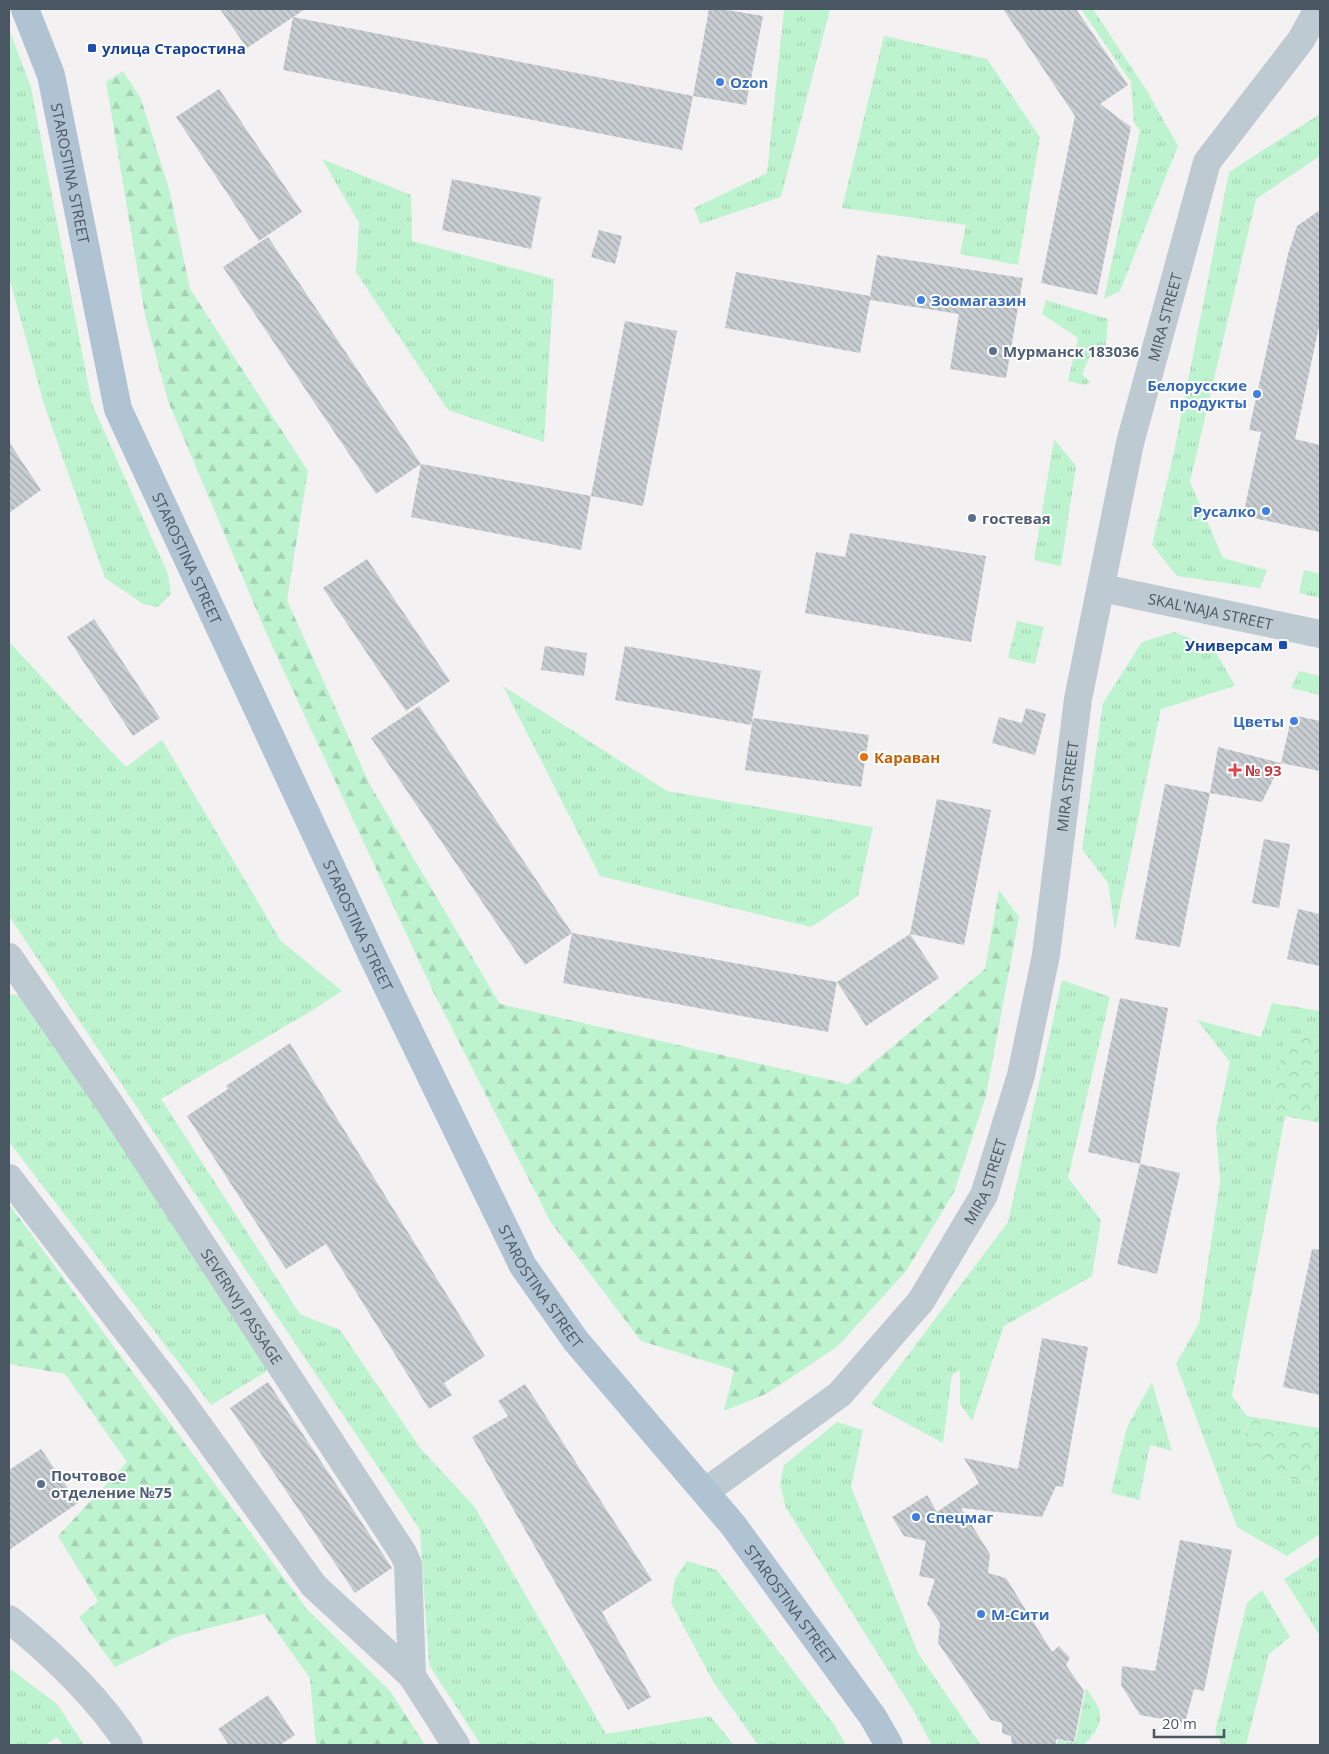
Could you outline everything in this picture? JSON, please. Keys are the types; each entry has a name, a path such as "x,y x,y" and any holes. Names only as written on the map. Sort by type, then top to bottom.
{"main road":[{"name":"STAROSTINA STREET","path":"25,9 51,75 118,409 372,955 523,1266 576,1341 734,1525 873,1717 889,1745"}],"street":[{"name":"MIRA STREET","path":"706,1491 840,1394 921,1301 984,1195 1021,1076 1046,955 1078,699 1130,443 1207,162 1301,40 1318,9"},
{"name":"SKAL'NAJA STREET","path":"1102,588 1320,634"},
{"name":"SEVERNYJ PASSAGE","path":"9,957 110,1104 403,1553 408,1564 412,1676"},
{"path":"9,1178 175,1393 314,1586 412,1676 456,1745"},
{"path":"9,1619 44,1648 108,1714 129,1745"}],"green space":[{"path":"784,9 830,9 781,197 700,224 694,208 767,173"},
{"path":"1081,9 1093,9 1147,91 1178,146 1120,291 1104,299 1140,130 1134,123 1131,82"},
{"path":"9,29 31,87 92,404 168,574 171,594 158,607 143,604 105,578 44,404 9,277"},
{"path":"884,36 987,59 1040,137 1018,265 960,254 966,225 842,208"},
{"path":"123,71 141,99 169,189 190,289 308,471 287,600 370,785 500,1004 848,1084 985,969 999,890 1019,917 986,1096 954,1192 907,1270 838,1346 768,1393 724,1411 734,1370 641,1341 550,1221 432,989 268,637 168,401 145,315 106,82"},
{"path":"1320,114 1320,156 1256,199 1190,482 1223,558 1267,570 1260,588 1177,576 1152,545 1174,452 1229,172"},
{"path":"322,159 411,195 412,241 554,279 544,442 448,410 356,272 359,223"},
{"path":"1046,300 1108,319 1106,345 1094,347 1082,374 1090,382 1085,385 1068,381 1078,338 1042,314"},
{"path":"1054,439 1076,466 1061,566 1034,560"},
{"path":"1304,570 1320,574 1320,598 1299,593"},
{"path":"1017,621 1044,627 1035,664 1008,658"},
{"path":"1174,632 1213,647 1235,686 1161,709 1115,930 1108,883 1082,849 1103,703 1142,642"},
{"path":"9,642 126,767 162,740 281,941 342,991 161,1099 300,1314 340,1330 420,1448 474,1506 606,1734 710,1716 734,1745 481,1745 429,1665 420,1530 9,916"},
{"path":"1299,671 1320,676 1320,695 1291,688"},
{"path":"503,686 667,791 873,827 858,896 811,927 600,876"},
{"path":"1062,980 1110,997 1068,1178 1101,1220 1092,1276 1004,1326 972,1421 960,1404 960,1370 952,1375 943,1443 871,1404 1008,1222"},
{"path":"9,994 31,997 277,1365 211,1405 9,1142"},
{"path":"1272,1003 1320,1011 1320,1040 1292,1034 1271,1106 1285,1116 1232,1396 1247,1416 1246,1437 1281,1477 1320,1484 1320,1534 1287,1556 1237,1527 1176,1364 1199,1323 1220,1182 1216,1128 1230,1062 1197,1020 1261,1037"},
{"path":"1292,1034 1320,1040 1320,1123 1285,1116 1271,1106 1284,1043"},
{"path":"9,1204 306,1608 390,1691 425,1745 316,1745 310,1678 264,1614 178,1636 115,1667 79,1617 98,1601 58,1536 127,1462 65,1374 9,1364"},
{"path":"1152,1382 1172,1451 1150,1445 1139,1500 1111,1493 1127,1427"},
{"path":"1247,1416 1320,1428 1320,1484 1281,1477 1246,1437"},
{"path":"837,1422 863,1430 851,1487 918,1653 981,1745 932,1745 912,1708 786,1508 780,1484 784,1465"},
{"path":"1320,1556 1320,1636 1284,1579"},
{"path":"687,1561 717,1570 835,1726 846,1745 758,1745 714,1683 671,1603 675,1579"},
{"path":"1262,1590 1290,1637 1269,1654 1246,1745 1222,1745 1215,1732 1247,1603"},
{"path":"9,1668 57,1704 84,1745 63,1745 57,1737 45,1745 9,1745"},
{"path":"1086,1688 1097,1704 1099,1711 1100,1717 1097,1729 1084,1745 1057,1745 1057,1740 1075,1743"}],"building":[{"path":"220,9 305,9 247,48"},
{"path":"709,9 721,9 763,16 746,105 693,96"},
{"path":"1003,9 1076,9 1128,85 1100,104 1131,127 1097,295 1041,283 1075,116"},
{"path":"293,17 693,96 682,150 283,70"},
{"path":"219,89 302,212 259,241 176,117"},
{"path":"452,179 541,197 531,249 442,230"},
{"path":"1320,210 1320,322 1295,439 1320,445 1320,532 1243,516 1261,432 1249,430 1288,254 1297,226"},
{"path":"599,230 622,236 615,264 591,257"},
{"path":"268,237 421,464 376,494 223,267"},
{"path":"877,255 1023,278 1006,378 950,369 959,314 870,300 860,353 725,328 736,272 870,296"},
{"path":"625,321 677,331 643,506 591,496"},
{"path":"9,442 41,490 9,513"},
{"path":"421,464 591,496 581,550 411,517"},
{"path":"850,533 986,556 971,642 805,613 816,552 845,557"},
{"path":"367,559 450,681 406,711 323,588"},
{"path":"94,619 160,718 133,736 67,637"},
{"path":"545,646 587,653 584,676 541,670"},
{"path":"625,646 761,671 751,725 615,700"},
{"path":"419,706 572,933 525,965 371,738"},
{"path":"1026,708 1046,714 1035,755 992,743 999,717 1022,723"},
{"path":"1292,715 1320,721 1320,771 1281,763"},
{"path":"753,718 869,735 861,787 745,770"},
{"path":"1218,747 1281,763 1262,802 1210,793"},
{"path":"1165,784 1210,793 1180,947 1135,939"},
{"path":"937,799 991,810 964,945 910,934"},
{"path":"1264,839 1290,844 1279,908 1252,903"},
{"path":"1298,909 1320,914 1320,966 1287,959"},
{"path":"572,933 837,982 828,1032 563,983"},
{"path":"910,934 939,978 866,1026 837,982"},
{"path":"1120,998 1168,1008 1140,1164 1088,1152"},
{"path":"290,1043 485,1356 444,1383 452,1395 429,1409 326,1244 286,1269 187,1116 228,1089 226,1086"},
{"path":"1140,1164 1180,1173 1157,1274 1117,1264"},
{"path":"1312,1249 1320,1250 1320,1395 1283,1387"},
{"name":"М-Сити","path":"1042,1338 1088,1347 1063,1487 1056,1486 1042,1517 961,1508 990,1554 988,1573 1006,1578 1052,1652 1059,1646 1070,1658 1066,1665 1084,1691 1074,1742 1056,1739 1056,1745 1012,1745 1011,1736 1002,1733 1002,1723 991,1720 938,1643 940,1623 927,1604 935,1579 919,1576 926,1541 904,1536 892,1517 927,1495 937,1512 979,1483 964,1458 1018,1469"},
{"path":"268,1382 392,1568 355,1593 230,1408"},
{"path":"525,1384 652,1580 602,1612 651,1697 628,1710 472,1437 508,1416 498,1401"},
{"path":"41,1449 78,1503 9,1550 9,1470"},
{"path":"1180,1540 1232,1550 1204,1691 1194,1689 1185,1723 1140,1715 1121,1685 1122,1666 1155,1671"},
{"path":"268,1695 295,1735 280,1745 229,1745 218,1729"}],"place":[{"name":"улица Старостина","path":"92,48"},
{"name":"Ozon","path":"720,82"},
{"name":"Зоомагазин","path":"921,300"},
{"name":"Мурманск 183036","path":"993,351"},
{"name":"Белорусские продукты","path":"1257,394"},
{"name":"Русалко","path":"1266,511"},
{"name":"гостевая","path":"972,518"},
{"name":"Универсам","path":"1283,645"},
{"name":"Цветы","path":"1294,721"},
{"name":"Караван","path":"864,757"},
{"name":"№ 93","path":"1235,770"},
{"name":"Почтовое отделение №75","path":"41,1484"},
{"name":"Спецмаг","path":"916,1517"},
{"name":"М-Сити","path":"981,1614"}]}
